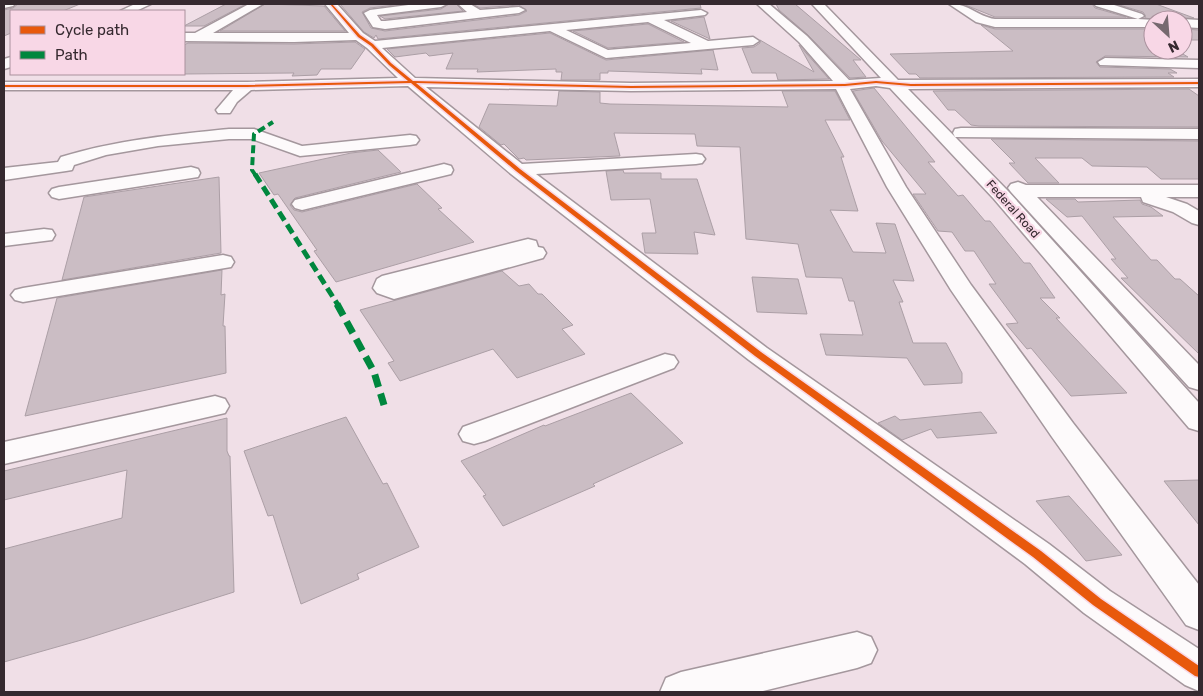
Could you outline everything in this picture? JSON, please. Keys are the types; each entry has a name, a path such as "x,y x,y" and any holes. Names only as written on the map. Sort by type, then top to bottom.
{"street":[{"path":"4,5 9,4"},
{"path":"129,10 145,4"},
{"path":"190,37 257,4"},
{"path":"331,4 365,41 390,64 518,170 758,354 1037,554 1097,602 1199,672"},
{"path":"441,4 370,13 377,24 385,26 519,10"},
{"path":"463,4 478,14"},
{"path":"763,4 803,39 845,85"},
{"name":"Federal Road","path":"818,4 904,85 961,133 1021,191 1199,381"},
{"name":"Federal Road","path":"833,4 1199,422"},
{"path":"955,4 980,20 995,23 1143,22"},
{"path":"1100,4 1143,19"},
{"path":"190,37 365,41 554,29 701,13"},
{"path":"650,18 704,44"},
{"path":"554,29 606,54 752,41"},
{"path":"1105,62 1199,64"},
{"path":"4,86 247,86 413,82 631,87 845,85 876,82 904,85 1199,83"},
{"path":"845,85 843,92 930,241 1015,366 1199,613"},
{"path":"224,110 232,99 247,86"},
{"path":"961,133 1199,134"},
{"path":"4,174 66,164 103,150 158,141 229,134 254,134 300,151 410,140"},
{"path":"518,170 696,159"},
{"path":"302,204 444,170"},
{"path":"59,193 191,173"},
{"path":"1021,191 1199,191"},
{"path":"1123,191 1180,208 1199,219"},
{"path":"4,240 43,239 4,248"},
{"path":"531,249 409,289 394,292 385,288 385,284 390,280 531,249"},
{"path":"23,295 223,262"},
{"path":"474,434 665,362"},
{"path":"4,453 215,406"},
{"path":"682,692 857,650"}],"building":[{"path":"18,4 80,4 65,10 10,10 10,33 4,36 4,10 13,8"},
{"path":"226,4 246,4 204,26 185,25"},
{"path":"265,4 324,6 345,31 220,31"},
{"path":"340,4 403,4 370,8 362,12 371,28 385,31 519,15 527,11 519,5 480,8 473,4 700,4 701,8 378,39 376,35 374,38 364,32"},
{"path":"449,4 456,4 463,11 385,19 380,16 441,9"},
{"path":"776,4 795,4 861,60 853,60 866,77 850,78 808,35 779,10"},
{"path":"963,4 1092,4 1095,8 1126,17 995,17"},
{"path":"1116,4 1156,4 1172,10 1143,10 1143,12"},
{"path":"704,17 710,39 671,21"},
{"path":"648,24 684,42 608,48 573,31"},
{"path":"981,25 995,29 1143,29 1143,56 1105,56 1096,62 1100,67 1170,69 1177,73 1168,73 1174,77 920,78 916,74 909,74 890,54 1013,51"},
{"path":"1193,30 1199,30 1199,40 1193,40"},
{"path":"550,33 606,60 713,50 718,70 701,69 702,74 608,71 608,73 600,73 600,80 561,80 562,72 556,72 556,69 477,72 478,69 446,69 453,53 429,56 426,53 395,57 387,49"},
{"path":"760,40 814,72 799,45 829,79 778,80 776,73 752,73 742,48 754,47 760,43"},
{"path":"355,42 365,49 351,69 321,69 317,75 292,76 294,73 185,74 185,44 188,43 294,44"},
{"path":"874,88 935,162 928,162 958,196 963,195 985,221 990,221 1024,263 1030,263 1055,298 1040,298 1060,318 1056,318 1127,393 1071,396 1031,348 1027,349 1006,324 1018,323 989,284 996,284 974,251 965,251 952,232 938,231 913,194 926,194 882,141 853,91"},
{"path":"1189,89 1199,96 1199,127 971,125 955,110 948,110 933,91"},
{"path":"559,91 600,92 600,103 610,104 788,107 782,91 835,91 850,120 825,120 844,157 841,157 858,211 830,210 853,252 886,253 876,223 895,224 914,281 893,280 903,302 899,302 913,343 946,343 962,373 962,383 924,385 907,358 826,355 820,334 863,335 854,301 849,301 842,278 806,277 798,244 746,239 740,147 697,146 695,134 614,133 620,156 526,160 524,158 519,159 504,144 501,145 479,127 489,104 557,106"},
{"path":"991,139 1199,141 1199,179 1161,179 1147,167 1092,166 1082,158 1035,158 1059,183 1028,183 1009,163 1015,163"},
{"path":"378,150 401,172 295,198 290,205 294,210 302,212 417,184 442,208 438,209 474,242 336,282 314,251 317,250 278,194 274,195 259,173 351,153"},
{"path":"623,170 624,173 661,173 661,179 697,179 715,235 694,232 698,254 645,253 642,233 656,233 650,199 611,200 606,171"},
{"path":"219,177 221,253 62,280 84,197"},
{"path":"1046,199 1075,199 1078,202 1140,200 1142,204 1151,207 1163,216 1113,217 1151,260 1157,260 1175,279 1180,279 1199,296 1199,354 1121,278 1128,278 1111,259 1116,259 1082,216 1067,217"},
{"path":"222,270 221,295 225,294 223,326 225,326 226,373 25,416 57,298"},
{"path":"502,271 519,286 529,284 538,294 542,294 573,325 562,329 585,354 517,378 493,349 400,381 388,363 394,361 360,310"},
{"path":"752,277 798,279 807,314 757,312"},
{"path":"631,393 683,443 593,484 595,486 503,526 483,496 486,495 461,461 544,425"},
{"path":"981,412 997,433 937,438 931,429 902,440 878,423 895,416 900,420"},
{"path":"346,417 383,484 387,483 419,547 357,574 359,579 301,604 273,515 268,516 244,451"},
{"path":"227,418 234,592 85,639 4,662 4,549 122,518 127,470 4,500 4,471"},
{"path":"1199,480 1199,525 1164,481"},
{"path":"1069,496 1122,555 1086,561 1036,501"}],"marked path":[{"path":"273,122 254,134 252,170 341,310 374,372 384,405"}],"cycle path":[{"path":"331,4 359,36 372,45 390,64 518,170 758,354 1037,554 1097,602 1199,672"},
{"path":"4,86 247,86 413,82 631,87 845,85 876,82 911,85 1199,83"}]}
